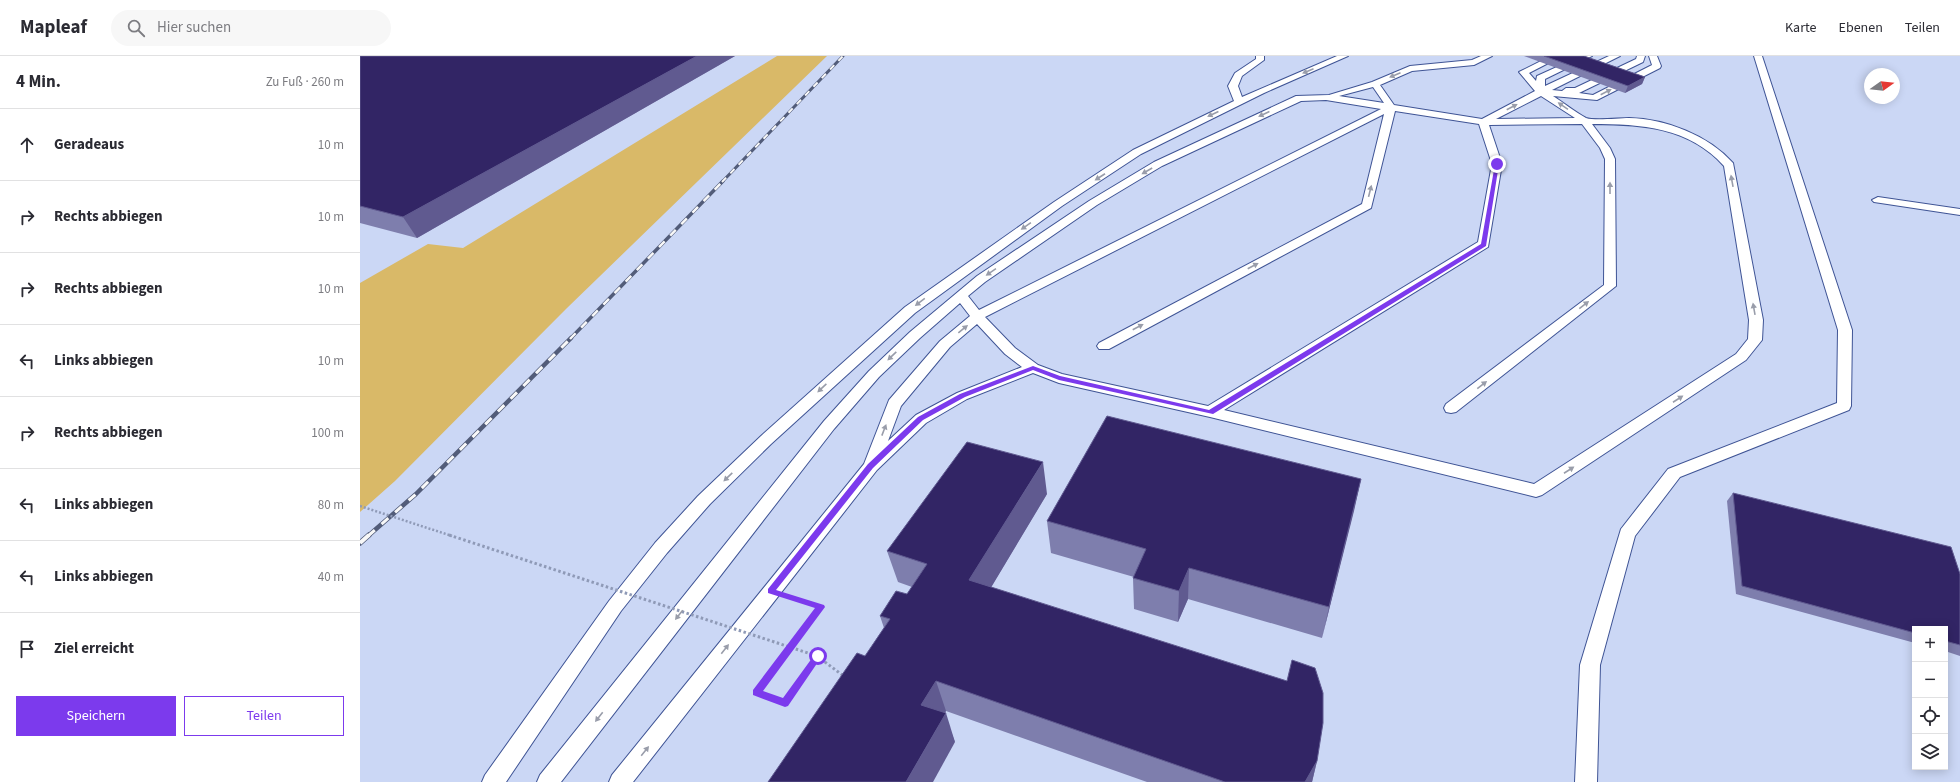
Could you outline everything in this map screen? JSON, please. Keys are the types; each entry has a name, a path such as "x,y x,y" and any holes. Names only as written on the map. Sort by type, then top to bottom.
{"lane":[{"path":"1239,102 1233,86 1238,75 1260,60 1260,56"},
{"path":"493,782 615,606 661,548 704,500 835,376 910,310 1058,204 1137,152 1239,102 1344,56"},
{"path":"1410,66 1419,56"},
{"path":"1326,97 1375,84 1433,56"},
{"path":"1410,66 1458,56"},
{"path":"1410,66 1474,62 1488,56"},
{"path":"1451,408 1610,286 1610,159 1605,148 1585,121 1541,92 1523,72 1558,56"},
{"path":"1541,92 1540,78 1588,56"},
{"path":"1483,122 1616,56"},
{"path":"1541,92 1577,91 1640,60 1641,56"},
{"path":"1541,92 1594,98 1657,66 1653,56"},
{"path":"1586,782 1590,665 1626,534 1674,474 1844,406 1845,330 1758,56"},
{"path":"1104,346 1367,206 1391,108 1375,84"},
{"path":"548,782 829,425 874,374 915,335 981,279 1106,195 1158,164 1299,98 1326,97 1483,122 1631,121 1655,124 1702,144 1722,156 1729,165 1756,320 1755,340 1741,357 1536,491 1210,412 1059,378 1033,368 1010,351 991,333 961,296"},
{"path":"871,466 894,404 944,344 978,316 1391,108"},
{"path":"1210,412 1484,244 1497,164 1483,122"},
{"path":"1878,200 1960,212"},
{"path":"620,782 770,591 871,466 920,419 962,396 1033,368"}],"path":[{"path":"360,506 818,656 847,678"},
{"path":"770,591 821,607 756,693 785,703 818,656"}],"shaded area":[{"path":"777,56 827,56 566,309 395,481 360,512 360,283 428,244 463,248"}],"building":[{"path":"360,56 697,56 403,217 360,206"},
{"path":"1544,56 1584,56 1645,77 1628,86"},
{"path":"1107,416 1361,479 1329,607 1189,568 1179,591 1133,578 1146,549 1047,521"},
{"path":"967,442 1043,462 969,580 1287,681 1292,660 1315,668 1323,693 1323,723 1317,761 1305,782 1225,782 936,681 921,705 946,713 906,782 768,782 857,653 865,656 890,619 880,616 896,591 907,594 927,564 887,551"},
{"path":"1733,493 1951,547 1960,574 1960,645 1948,642 1948,626 1912,626 1912,632 1742,586"}],"railway":[{"path":"722,182 843,56"},
{"path":"570,339 723,181"},
{"path":"368,536 416,494 571,338"},
{"path":"360,543 369,535"}],"route":[{"path":"818,656 785,703 756,693 821,607 770,591 871,466 920,419 962,396 1033,368 1059,378 1210,412 1484,244 1497,164"}]}
